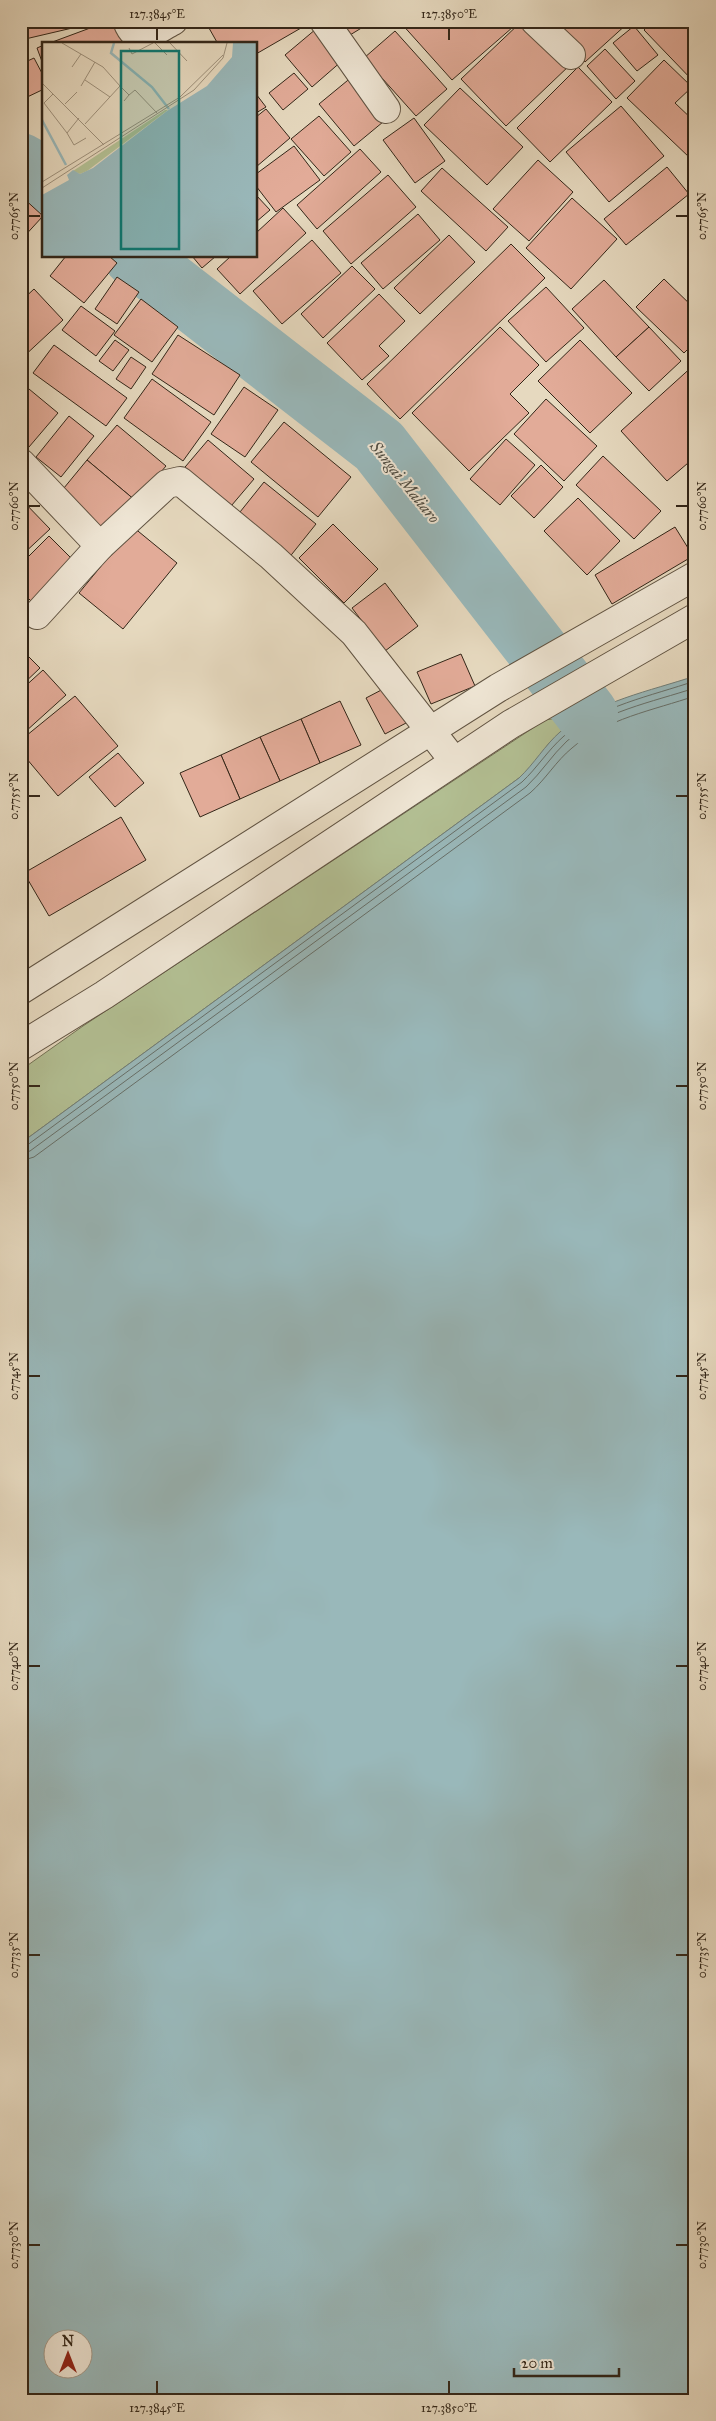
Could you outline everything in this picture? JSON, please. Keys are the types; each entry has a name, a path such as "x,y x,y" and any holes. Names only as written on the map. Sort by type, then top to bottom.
{"street":[{"path":"127,21 135,36 142,36 173,21"},
{"path":"324,21 386,108"},
{"path":"534,21 571,55"},
{"path":"21,463 100,546"},
{"path":"37,615 100,546 167,484 180,481 271,556 354,633 454,762"},
{"path":"21,990 498,688 695,576"},
{"path":"21,1046 104,995 511,724 695,618"}],"green space":[{"path":"557,718 578,720 550,742 530,768 519,778 21,1143 21,1070 83,1026 545,720"}],"water":[{"path":"695,676 695,2400 21,2400 21,1143 519,778 555,737 575,721 591,712 643,692"}],"building":[{"path":"21,21 98,21 98,22 21,40"},
{"path":"109,21 124,21 131,42 52,42"},
{"path":"205,21 297,21 301,28 258,53 258,42 217,42"},
{"path":"334,21 373,21 345,38"},
{"path":"508,21 513,27 452,80 400,22"},
{"path":"522,21 571,64 506,126 461,79"},
{"path":"559,21 626,21 628,23 585,62 553,26"},
{"path":"653,21 691,21 695,25 695,83 644,30"},
{"path":"634,26 658,55 637,71 613,43"},
{"path":"316,29 343,60 312,87 285,55"},
{"path":"395,31 447,89 416,116 364,58"},
{"path":"42,46 42,62 37,48"},
{"path":"605,49 635,81 616,99 587,66"},
{"path":"34,58 42,73 42,90 21,100 21,64"},
{"path":"664,60 692,87 675,103 695,122 695,153 690,158 627,98"},
{"path":"578,67 612,102 550,162 517,128"},
{"path":"294,73 308,89 283,110 269,93"},
{"path":"353,76 389,117 354,146 319,104"},
{"path":"460,88 523,147 487,185 424,125"},
{"path":"258,97 266,107 258,112"},
{"path":"621,106 664,156 609,202 566,152"},
{"path":"266,109 290,138 258,165 258,115"},
{"path":"319,116 351,152 324,176 291,139"},
{"path":"414,118 445,161 415,183 383,140"},
{"path":"294,146 320,180 276,212 258,189 258,173"},
{"path":"360,149 381,172 317,229 297,205"},
{"path":"538,160 573,192 529,241 493,209"},
{"path":"667,167 689,194 626,245 604,219"},
{"path":"442,168 508,227 486,251 421,191"},
{"path":"388,175 416,207 351,264 323,231"},
{"path":"21,196 42,217 21,240"},
{"path":"258,197 270,210 258,220"},
{"path":"572,198 617,239 571,289 526,248"},
{"path":"283,208 306,233 240,294 217,269 229,258 258,258 258,231"},
{"path":"418,214 440,240 383,289 361,263"},
{"path":"449,235 475,262 420,314 394,288"},
{"path":"312,240 341,273 282,324 253,291"},
{"path":"511,244 545,278 400,419 367,384"},
{"path":"64,258 111,258 117,263 84,303 50,276"},
{"path":"194,258 214,258 202,268"},
{"path":"352,266 375,289 323,338 301,314"},
{"path":"117,277 139,292 117,324 95,309"},
{"path":"664,279 695,309 695,342 684,353 636,307"},
{"path":"604,280 649,327 616,357 572,309"},
{"path":"546,287 584,328 546,362 508,321"},
{"path":"34,289 63,320 21,359 21,301"},
{"path":"379,294 405,321 379,346 389,356 362,380 327,343"},
{"path":"141,299 178,327 152,362 114,335"},
{"path":"81,306 115,331 96,356 62,330"},
{"path":"500,327 539,365 510,394 529,413 469,471 412,413"},
{"path":"649,327 681,361 649,391 616,357"},
{"path":"178,335 240,375 214,415 152,374"},
{"path":"115,340 129,350 113,371 99,361"},
{"path":"580,340 632,393 590,433 538,381"},
{"path":"54,345 127,398 106,426 33,373"},
{"path":"131,357 146,367 131,389 116,379"},
{"path":"695,364 695,457 667,481 621,431"},
{"path":"152,379 211,422 183,461 124,418"},
{"path":"244,387 278,410 245,457 211,434"},
{"path":"29,389 58,413 23,454 21,452 21,397"},
{"path":"546,399 597,446 564,481 514,434"},
{"path":"69,416 94,436 61,477 36,457"},
{"path":"284,422 351,477 318,517 251,462"},
{"path":"117,425 166,466 136,501 87,460"},
{"path":"506,439 535,465 500,505 470,479"},
{"path":"208,440 254,479 226,512 180,473"},
{"path":"603,456 661,511 634,539 576,485"},
{"path":"87,460 136,501 107,534 59,494"},
{"path":"541,465 563,487 534,518 511,496"},
{"path":"264,482 316,524 288,559 236,517"},
{"path":"578,498 620,541 587,575 544,531"},
{"path":"21,499 50,529 21,556"},
{"path":"333,524 378,569 344,603 299,558"},
{"path":"133,527 177,563 123,629 79,593"},
{"path":"675,527 693,556 612,604 595,575"},
{"path":"49,536 76,563 34,604 21,591 21,564"},
{"path":"385,583 418,626 385,651 352,608"},
{"path":"21,649 40,668 21,686"},
{"path":"461,654 475,686 431,704 417,672"},
{"path":"43,670 66,695 25,732 21,728 21,690"},
{"path":"389,686 408,722 385,734 366,698"},
{"path":"75,696 118,746 58,796 21,752 21,740"},
{"path":"340,701 361,745 320,763 301,719"},
{"path":"301,719 320,763 280,781 260,737"},
{"path":"260,737 280,781 240,799 221,755"},
{"path":"118,753 144,783 115,807 89,777"},
{"path":"221,755 240,799 200,817 180,773"},
{"path":"121,817 146,860 49,916 24,873"}],"waterway":[{"name":"Sungai Maliaro","path":"21,164 42,180"},
{"name":"Sungai Maliaro","path":"137,258 379,446 587,714"}]}
